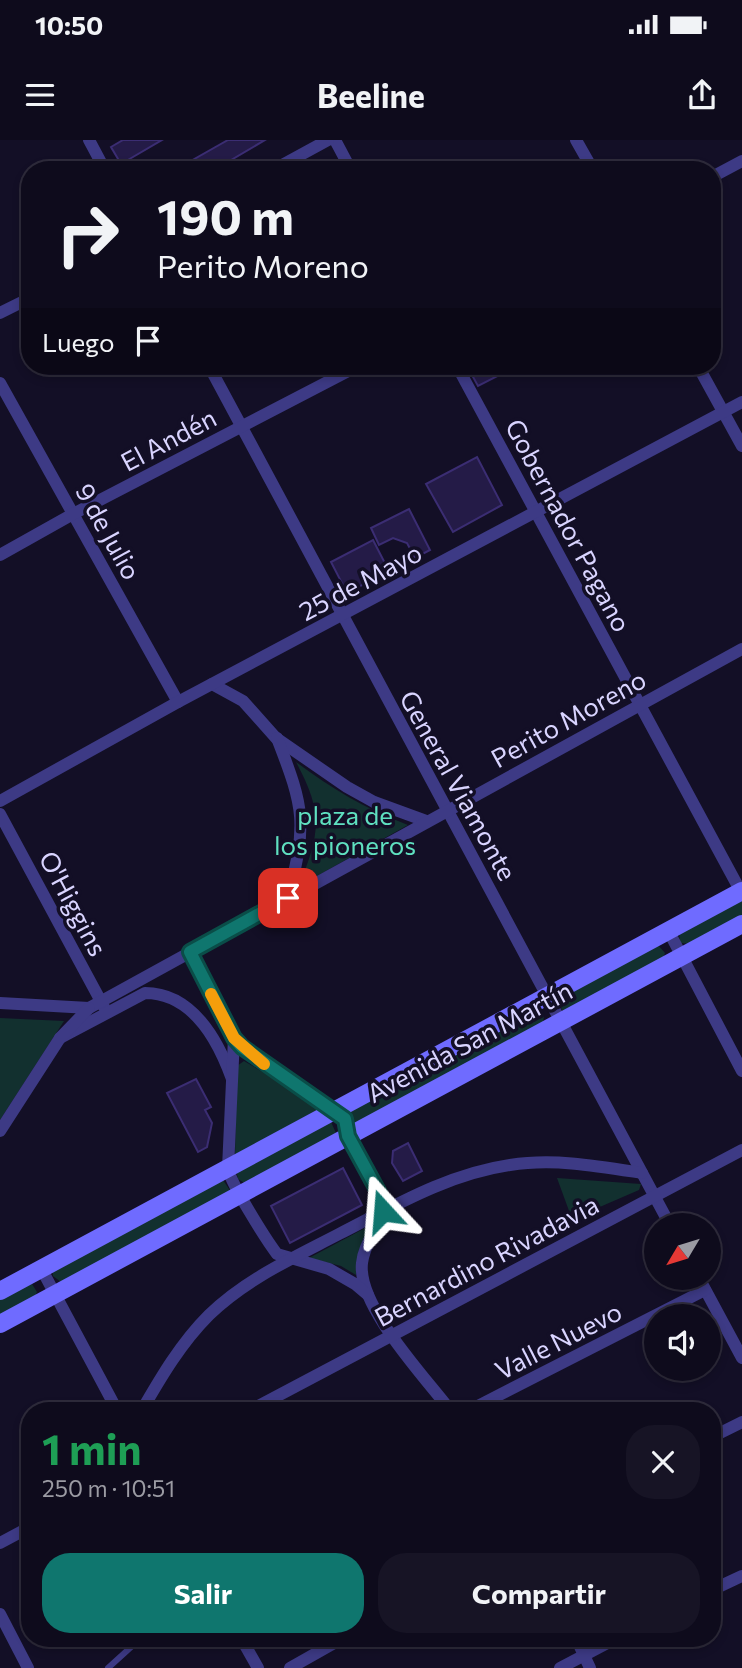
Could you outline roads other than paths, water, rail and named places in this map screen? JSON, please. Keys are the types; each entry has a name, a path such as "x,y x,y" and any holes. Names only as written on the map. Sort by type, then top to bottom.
{"main road":[{"name":"Avenida San Martín","path":"0,1291 741,891"},
{"name":"Avenida San Martín","path":"0,1324 742,924"}],"street":[{"path":"290,161 328,140"},
{"path":"335,140 346,161"},
{"path":"576,140 588,161"},
{"path":"94,142 101,161"},
{"path":"721,172 742,161"},
{"path":"0,313 21,302"},
{"name":"General Viamonte","path":"214,375 341,618 449,809 664,1213"},
{"name":"El Andén","path":"0,555 73,514 341,375"},
{"name":"Gobernador Pagano","path":"462,375 741,891"},
{"path":"703,375 742,446"},
{"name":"9 de Julio","path":"0,383 178,702"},
{"name":"25 de Mayo","path":"0,801 178,702 341,618 742,402"},
{"name":"Perito Moreno","path":"0,1131 60,1038 100,1000 742,649"},
{"path":"212,684 243,701 276,738 374,802 426,821"},
{"path":"276,738 296,786 303,831 288,898"},
{"name":"O'Higgins","path":"0,814 107,1013"},
{"path":"668,930 742,1071"},
{"path":"190,952 234,1038 250,1055 345,1119 348,1136 379,1193 383,1211 365,1248 362,1265 368,1295"},
{"path":"60,1038 145,993 158,993 179,1003 198,1018 216,1040 233,1083"},
{"path":"0,1003 89,1008"},
{"path":"234,1038 228,1168 232,1185 241,1194 274,1250 289,1260 329,1269 368,1295 393,1335 444,1402"},
{"name":"Bernardino Rivadavia","path":"266,1402 742,1150"},
{"path":"147,1402 186,1341 209,1315 234,1293 289,1260 446,1181 511,1165 572,1163 642,1173"},
{"path":"41,1268 113,1402"},
{"path":"705,1290 742,1358"},
{"name":"Valle Nuevo","path":"486,1402 705,1290"},
{"path":"721,1432 742,1422"},
{"path":"0,1543 21,1532"},
{"path":"721,1586 742,1576"},
{"path":"0,1614 28,1668"},
{"path":"246,1647 258,1668"},
{"path":"290,1668 327,1647"},
{"path":"580,1647 590,1668"},
{"path":"560,1668 600,1647"}],"lane":[{"path":"108,1668 131,1647"}],"park label":[{"name":"plaza de los pioneros","path":"345,829"}]}
